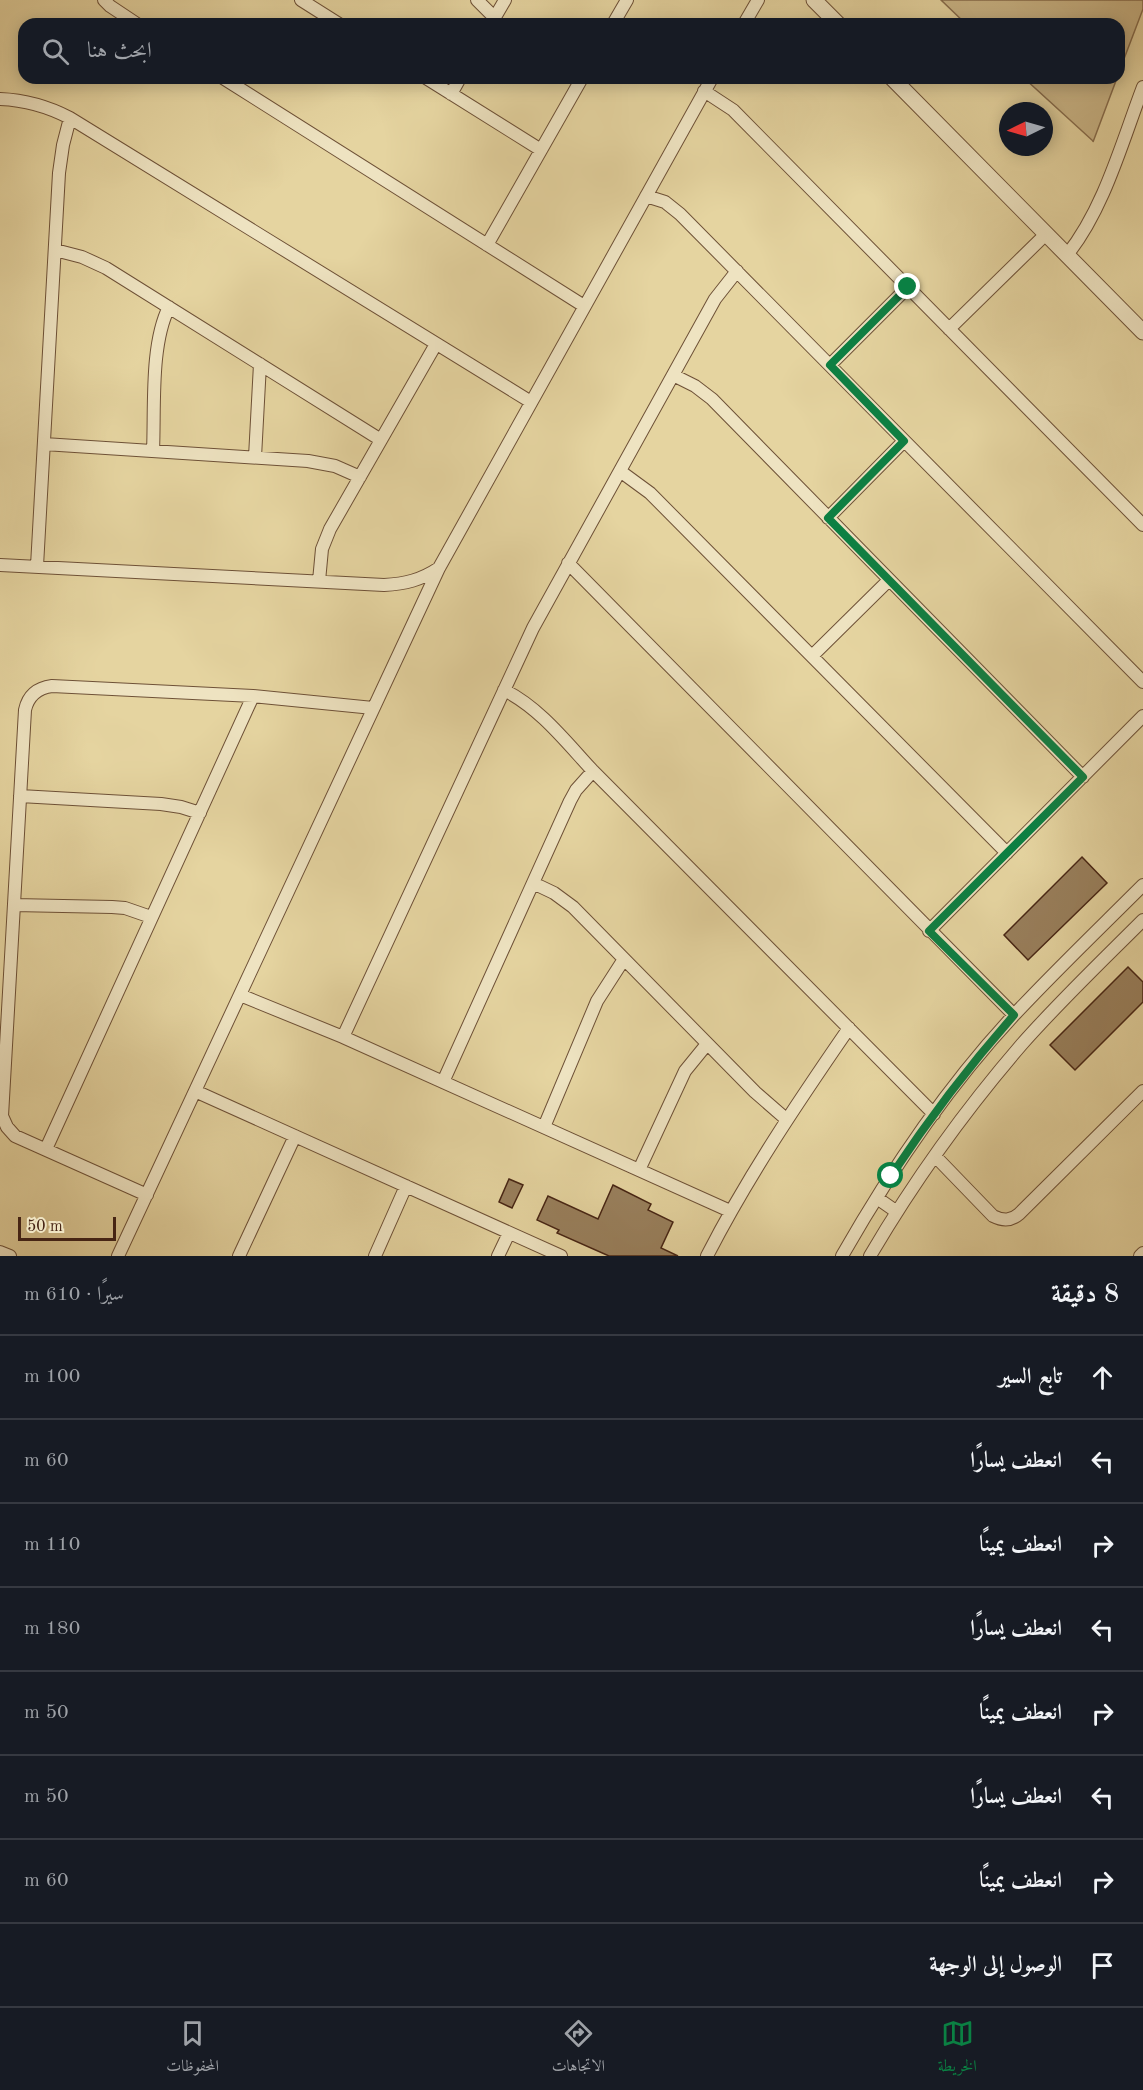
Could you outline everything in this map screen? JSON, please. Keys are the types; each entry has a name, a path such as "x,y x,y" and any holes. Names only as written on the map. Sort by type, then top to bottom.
{"street":[{"path":"104,0 128,18"},
{"path":"301,0 330,18"},
{"path":"477,0 491,18"},
{"path":"495,18 505,0"},
{"path":"616,18 627,0"},
{"path":"748,18 758,0"},
{"path":"814,0 832,18"},
{"path":"232,84 584,306"},
{"path":"435,84 541,150"},
{"path":"451,94 457,84"},
{"path":"487,245 579,84"},
{"path":"118,1256 439,568 708,84"},
{"path":"898,84 1143,332"},
{"path":"1067,255 1084,233 1096,208 1143,87"},
{"path":"704,91 733,110 1143,525"},
{"path":"0,99 31,102 70,118 531,402"},
{"path":"37,566 60,159 70,118"},
{"path":"646,196 656,198 673,208 1143,682"},
{"path":"950,330 1046,234"},
{"path":"55,250 95,262 381,440"},
{"path":"343,1037 529,636 715,299 737,271"},
{"path":"830,365 908,287"},
{"path":"153,451 158,338 169,307"},
{"path":"319,581 320,560 325,539 436,344"},
{"path":"255,458 260,364"},
{"path":"673,375 695,386 712,399 1083,777"},
{"path":"828,518 904,441"},
{"path":"44,444 322,462 360,477"},
{"path":"620,471 650,493 1007,853"},
{"path":"568,563 1014,1015"},
{"path":"0,565 396,585 418,579 439,568"},
{"path":"812,656 889,580"},
{"path":"147,1195 15,1136 7,1127 2,1116 25,710 32,695 41,688 52,686 253,696 373,708"},
{"path":"504,690 532,708 934,1114"},
{"path":"46,1149 253,696"},
{"path":"929,931 1143,716"},
{"path":"443,1082 570,801 576,790 593,771"},
{"path":"20,796 161,804 200,813"},
{"path":"533,883 564,900 755,1092 786,1119"},
{"path":"842,1256 877,1198 934,1114 976,1060 1014,1015 1143,885"},
{"path":"14,905 112,907 132,910 151,917"},
{"path":"870,1256 897,1212 969,1109 1023,1043 1143,920"},
{"path":"544,1127 597,1001 624,959"},
{"path":"240,995 343,1037 730,1211"},
{"path":"707,1256 730,1211 786,1119 849,1028"},
{"path":"639,1170 685,1071 707,1044"},
{"path":"195,1091 561,1256"},
{"path":"935,1156 993,1216 1009,1220 1019,1214 1143,1091"},
{"path":"239,1256 295,1136"},
{"path":"375,1256 406,1186"},
{"path":"877,1198 897,1212"},
{"path":"498,1256 509,1233"}],"shaded area":[{"path":"941,0 1143,0 1143,9 1125,56 1125,18 960,18"},
{"path":"1031,84 1115,84 1093,142 1053,102"}],"building":[{"path":"1082,857 1107,883 1028,960 1004,935"},
{"path":"1128,967 1143,982 1143,1002 1075,1070 1050,1045"},
{"path":"509,1179 523,1185 512,1208 499,1202"},
{"path":"613,1185 651,1204 648,1210 673,1222 661,1248 678,1256 609,1256 557,1233 559,1230 537,1220 548,1196 598,1219"}],"route":[{"path":"891,1176 934,1114 1014,1015 929,931 1083,777 828,518 904,441 830,365 908,287"}]}
